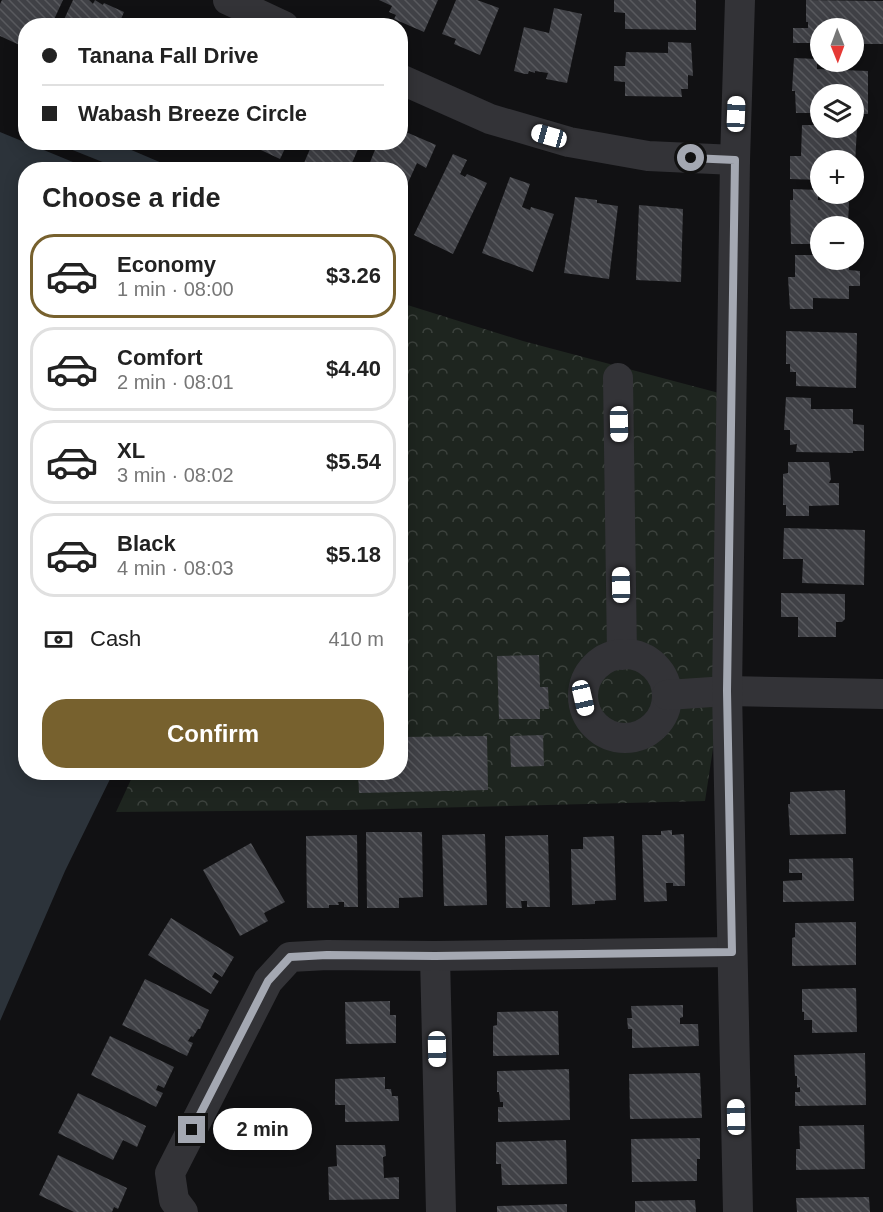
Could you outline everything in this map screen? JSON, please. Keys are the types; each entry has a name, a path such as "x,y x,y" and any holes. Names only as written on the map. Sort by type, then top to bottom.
{"street":[{"path":"228,0 267,18"},
{"path":"738,1212 727,691 735,160 740,0"},
{"path":"408,83 490,120 569,142 648,156 735,160"},
{"path":"618,378 622,655"},
{"path":"628,654 642,657 654,665 662,675 667,695 668,701 664,714 656,726 632,738 618,738 605,733 594,724 586,712 585,684 591,671 602,661 614,655 628,654"},
{"path":"667,695 727,691 883,694"},
{"path":"183,1212 174,1200 170,1173 268,981 290,957 732,952"},
{"path":"435,956 441,1212"}],"green space":[{"path":"408,305 523,341 719,393 715,736 705,801 345,810 116,812 131,780 408,780"}],"shaded area":[{"path":"0,132 18,139 18,150 44,150 73,162 18,162 18,780 110,780 65,871 0,1021"},
{"path":"72,150 131,150 160,162 102,162"}],"building":[{"path":"2,0 63,0 55,18 18,18 18,44 0,36"},
{"path":"73,0 89,0 93,4 95,0 124,12 121,18 65,18"},
{"path":"379,0 438,0 424,32 408,25 408,18 394,18 396,15 389,12 392,6"},
{"path":"456,0 477,0 499,8 480,55 454,44 456,39 442,34"},
{"path":"614,0 696,0 696,30 625,29 625,13 614,12"},
{"path":"806,0 883,1 883,44 864,44 864,18 810,18 810,43 793,43 793,28 808,28 808,22 806,22"},
{"path":"554,8 582,14 567,83 546,79 548,73 529,71 525,74 514,71 524,27 549,33"},
{"path":"668,42 691,43 693,76 688,75 688,89 681,89 682,97 625,96 625,82 614,81 614,66 625,66 626,52 668,53"},
{"path":"794,58 810,59 810,72 868,71 868,114 864,114 864,84 810,84 810,113 796,113 795,91 792,91"},
{"path":"802,125 810,125 810,138 856,138 856,150 810,150 810,180 790,179 790,156 801,156"},
{"path":"408,133 436,145 426,168 417,163 408,183 408,162 370,162 375,150 408,150"},
{"path":"261,150 284,150 280,159"},
{"path":"310,150 358,150 352,162 304,162"},
{"path":"453,154 467,160 460,174 465,177 467,174 487,183 453,254 414,235"},
{"path":"510,177 530,184 522,207 530,210 531,207 554,214 533,272 482,253"},
{"path":"793,189 810,190 810,204 849,204 848,216 810,216 810,244 791,244 790,200 793,200"},
{"path":"575,197 618,206 609,279 564,273"},
{"path":"639,205 683,209 681,282 636,280"},
{"path":"795,255 810,255 810,270 860,271 860,286 849,286 849,299 813,298 813,309 790,309 788,277 795,277"},
{"path":"786,331 857,333 856,388 796,386 796,372 790,372 790,364 786,364"},
{"path":"786,397 811,398 811,409 853,409 853,424 864,425 864,451 853,451 853,453 796,452 797,444 790,445 790,430 784,430"},
{"path":"788,462 829,462 831,479 829,483 839,483 839,505 809,506 809,516 786,516 786,505 783,505 783,474 788,473"},
{"path":"784,528 865,530 864,585 802,583 803,559 783,559"},
{"path":"781,593 845,594 845,619 842,622 836,622 836,637 798,637 798,617 781,617"},
{"path":"539,655 540,687 548,687 549,709 540,709 540,719 499,719 497,656"},
{"path":"543,735 544,766 511,767 510,736"},
{"path":"487,736 488,790 359,793 358,780 408,780 408,737"},
{"path":"845,790 846,834 790,835 788,804 790,804 790,792"},
{"path":"672,830 672,835 684,834 685,886 673,886 673,883 666,883 667,901 644,902 642,835 661,835 661,831"},
{"path":"366,832 422,832 423,897 399,898 399,908 367,908"},
{"path":"485,834 487,905 444,906 442,835"},
{"path":"357,835 358,907 344,907 344,902 338,902 339,905 329,905 329,908 307,908 306,836"},
{"path":"548,835 550,907 527,907 527,901 521,901 522,908 506,908 505,836"},
{"path":"614,836 616,900 572,905 571,849 583,849 583,837"},
{"path":"251,843 285,902 264,913 268,921 240,936 203,870"},
{"path":"853,858 854,901 783,902 783,881 802,880 802,873 789,873 789,859"},
{"path":"171,918 234,957 222,977 215,972 212,977 219,981 211,994 148,955"},
{"path":"856,922 856,965 792,966 792,938 795,937 795,923"},
{"path":"145,979 209,1010 200,1029 188,1041 193,1043 187,1056 122,1025"},
{"path":"856,988 857,1032 812,1033 812,1020 804,1020 804,1012 802,1012 802,989"},
{"path":"390,1001 390,1015 396,1015 396,1043 346,1044 345,1002"},
{"path":"683,1005 683,1017 680,1018 680,1024 698,1024 699,1046 632,1048 632,1029 628,1029 627,1018 632,1018 631,1006"},
{"path":"558,1011 559,1055 493,1056 493,1026 497,1025 497,1012"},
{"path":"110,1036 174,1067 164,1088 158,1085 156,1090 163,1093 156,1107 91,1075"},
{"path":"865,1053 866,1105 795,1106 795,1092 800,1092 800,1087 797,1088 794,1055"},
{"path":"569,1069 570,1120 498,1122 498,1107 503,1107 503,1102 500,1102 499,1092 497,1092 497,1071"},
{"path":"700,1073 702,1118 630,1119 629,1074"},
{"path":"385,1077 385,1089 391,1089 392,1096 398,1096 399,1121 345,1122 345,1105 335,1105 335,1079"},
{"path":"78,1093 146,1126 137,1147 123,1140 113,1160 58,1133"},
{"path":"864,1125 865,1169 796,1170 796,1149 800,1149 799,1126"},
{"path":"700,1138 697,1181 632,1182 631,1139"},
{"path":"566,1140 567,1184 502,1185 501,1164 496,1164 496,1142"},
{"path":"336,1145 385,1145 384,1178 399,1177 399,1199 329,1200 328,1167 337,1166"},
{"path":"58,1155 127,1188 118,1209 114,1207 112,1212 74,1212 39,1195"},
{"path":"869,1197 870,1212 797,1212 796,1198"},
{"path":"695,1200 696,1212 635,1212 635,1201"},
{"path":"567,1204 567,1212 497,1212 497,1206"}],"route":[{"path":"192,1130 268,981 290,957 732,952 727,691 735,160 691,158"}]}
